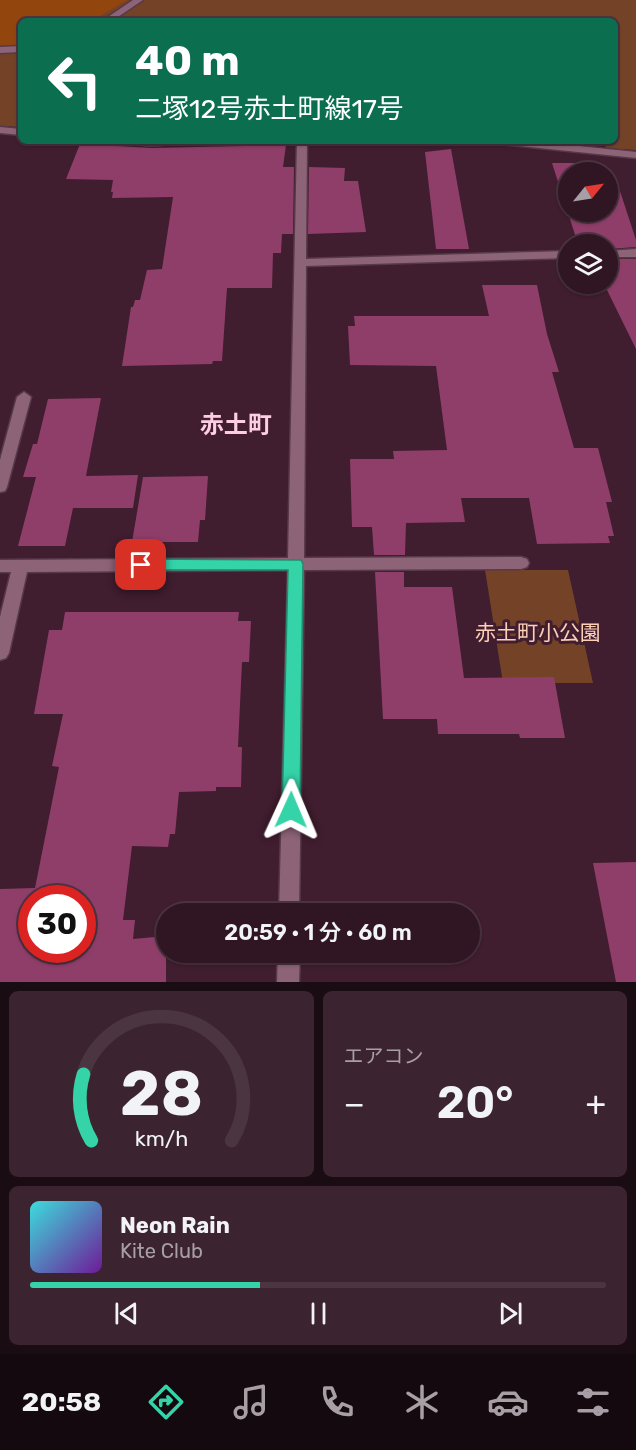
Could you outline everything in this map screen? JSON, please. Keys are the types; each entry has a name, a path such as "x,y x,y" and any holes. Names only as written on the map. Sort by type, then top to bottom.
{"street":[{"path":"111,18 139,0"},
{"path":"0,50 18,49"},
{"path":"0,130 18,132"},
{"path":"289,903 302,144"},
{"path":"530,144 636,155"},
{"path":"618,254 636,253"},
{"path":"301,263 558,255"},
{"path":"0,487 24,397"},
{"path":"0,566 521,563"},
{"path":"0,653 20,566"},
{"path":"288,982 289,963"}],"green space":[{"path":"0,0 636,0 636,150 606,148 604,144 618,144 618,18 18,18 18,127 0,126"},
{"name":"赤土町小公園","path":"485,570 568,570 593,683 503,683"}],"shaded area":[{"path":"0,0 127,0 97,18 18,18 18,45 0,46"}],"building":[{"path":"80,144 152,148 286,145 283,167 294,167 293,234 282,234 281,253 273,253 272,288 227,288 222,361 213,361 212,364 122,366 131,307 135,300 140,300 147,270 162,269 173,197 112,198 113,180 66,179"},
{"path":"451,149 469,249 436,249 425,152"},
{"path":"552,163 558,163 558,182"},
{"path":"309,167 345,168 344,181 358,181 366,232 308,234"},
{"path":"619,188 636,240 636,247 618,248 618,234 575,234 571,222 618,222"},
{"path":"618,259 636,259 636,349 609,294 618,294"},
{"path":"482,285 537,285 547,334 559,372 552,372 574,448 598,448 612,502 606,502 614,536 608,536 610,543 537,544 529,498 461,498 465,522 406,523 405,555 374,555 372,527 352,527 350,459 394,459 393,451 447,450 436,366 350,365 348,326 355,326 354,316 489,316"},
{"path":"101,398 86,476 138,475 133,508 73,508 65,546 18,546 36,477 23,477 33,444 37,444 48,399"},
{"path":"208,476 205,520 200,520 198,542 132,542 143,477"},
{"path":"375,572 404,572 404,587 452,587 464,678 554,677 565,738 520,738 519,734 438,734 437,719 383,719"},
{"path":"65,612 239,612 238,621 251,621 249,662 242,662 238,747 242,747 241,787 216,787 216,791 179,792 175,834 170,834 168,847 132,846 123,920 135,920 133,939 156,937 156,963 166,963 166,982 0,982 0,889 18,888 18,963 96,963 96,885 36,885 59,767 52,766 63,714 34,714 49,630 62,630"},
{"path":"636,862 636,982 616,982 593,863"}],"district":[{"name":"赤土町","path":"236,425"}],"route":[{"path":"141,565 296,564 291,810"}]}
